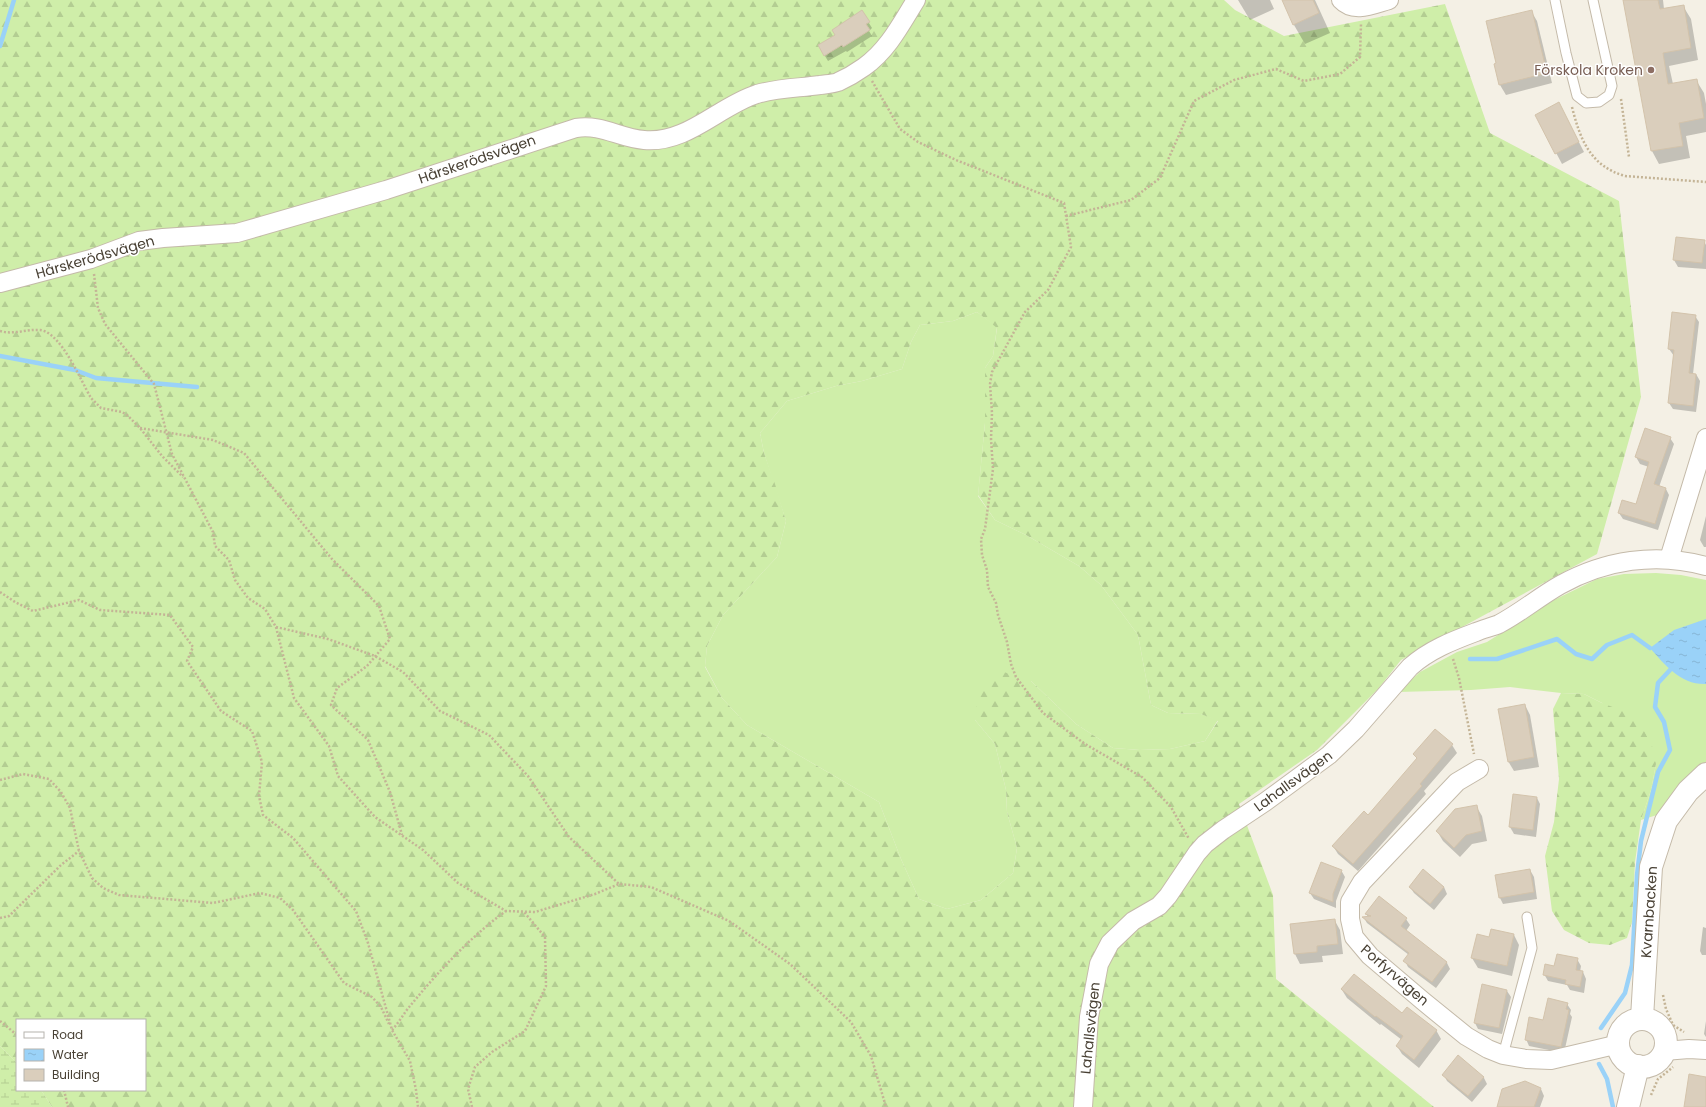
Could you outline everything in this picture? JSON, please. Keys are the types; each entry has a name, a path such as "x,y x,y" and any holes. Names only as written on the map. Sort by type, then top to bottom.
{"street":[{"name":"Hårskerödsvägen","path":"0,283 91,258 139,241 237,233 386,190 576,128 586,126 597,127 644,140 668,138 694,128 734,104 757,94 782,89 837,82 864,66 883,51 916,0"},
{"path":"1341,0 1351,7 1362,7 1389,0"},
{"path":"1670,558 1706,438"},
{"name":"Lahallsvägen","path":"1083,1107 1088,1017 1099,964 1110,943 1125,928 1160,906 1197,853 1223,830 1329,756 1356,729 1410,667 1420,658 1432,650 1498,624 1559,586 1590,570 1609,564 1670,558 1706,566"},
{"name":"Porfyrvägen","path":"1479,769 1456,782 1362,882 1350,902 1350,919 1354,937 1370,956 1466,1036 1488,1049 1503,1055 1526,1059 1552,1060 1619,1044"},
{"name":"Kvarnbacken","path":"1642,1018 1650,867 1666,821 1688,791 1706,774"},
{"path":"1642,1018 1654,1023 1662,1030 1666,1040 1664,1051 1658,1060 1644,1066 1638,1066 1626,1060 1621,1053 1619,1044 1620,1036 1624,1028 1631,1022 1642,1018"},
{"path":"1664,1051 1698,1050"},
{"path":"1628,1107 1638,1066"}],"lane":[{"path":"1555,0 1577,96 1586,103 1599,102 1609,96 1612,86 1593,0"},
{"path":"1503,1055 1532,948 1527,917"}],"path":[{"path":"1066,216 1131,200 1160,178 1194,101 1234,80 1276,69 1304,81 1340,74 1360,57 1362,7"},
{"path":"864,66 900,129 918,142 956,160 1064,203 1071,247 1048,290 1025,312 992,372 990,384 992,413 990,439 993,469 985,529 981,539 988,587 996,603 998,615 1007,642 1011,664 1016,677 1043,713 1085,744 1142,777 1171,807 1197,853"},
{"path":"1621,94 1629,157"},
{"path":"1570,102 1578,129 1589,150 1599,164 1615,173 1625,176 1706,182"},
{"path":"91,258 98,308 105,324 154,384 172,454 213,532 215,546 229,560 235,580 248,598 265,609 276,627 294,698 329,746 338,776 375,817 423,850 458,883 506,911 535,912 595,894 619,884 651,887 729,921 790,964 851,1022 871,1056 886,1107"},
{"path":"0,331 17,333 35,330 49,333 59,342 91,398 98,406 106,410 122,412 127,415 140,428 162,456 185,478"},
{"path":"140,428 213,440 244,453 332,559 379,606 390,639 367,666 337,688 331,705 368,740 390,792 402,836"},
{"path":"0,592 15,602 34,611 79,600 100,610 170,615 193,647 187,661 221,711 252,732 262,762 259,796 263,815 293,838 356,911 368,943 392,1030"},
{"path":"276,627 328,639 375,656 403,672 440,711 488,735 528,776 569,837 619,884"},
{"path":"1447,644 1459,678 1474,754 1479,769"},
{"path":"0,780 23,774 49,779 62,792 70,808 80,851 92,878 103,888 119,895 213,903 260,893 280,898 294,910 344,983 372,998 381,1007 410,1061 418,1107"},
{"path":"0,918 9,916 61,866 80,851"},
{"path":"392,1030 410,1006 461,950 506,911"},
{"path":"472,1107 468,1089 475,1067 492,1052 525,1031 546,986 546,937 524,912"},
{"path":"1650,1099 1658,1079 1675,1066 1688,1059 1698,1050 1690,1036 1673,1024 1666,1009 1662,988"},
{"path":"0,1021 16,1033"},
{"path":"64,1091 68,1107"}],"green space":[{"path":"0,0 1224,0 1235,10 1284,36 1445,4 1490,133 1619,201 1641,397 1597,554 1401,660 1378,689 1317,750 1239,804 1273,895 1276,979 1434,1107 52,1107 42,1091 146,1091 146,1019 16,1019 16,1062 0,1046","holes":["977,312 997,328 993,356 985,368 985,423 978,495 995,520 1026,535 1079,566 1101,585 1138,635 1151,705 1168,713 1201,714 1218,721 1205,741 1170,749 1140,750 1113,748 1076,724 1031,681 1004,672 977,694 975,720 995,744 1006,790 1007,812 1017,848 1013,873 981,900 947,909 919,899 901,859 879,802 747,725 722,698 705,667 707,646 723,615 777,557 786,521 764,453 760,433 787,401 836,386 862,381 902,369 911,342 920,325 953,321"]},
{"path":"977,312 997,327 993,356 985,368 985,423 978,496 995,520 1026,535 1079,566 1101,585 1138,635 1151,705 1168,713 1201,714 1218,720 1205,741 1170,749 1140,750 1113,748 1076,724 1031,681 975,720 995,744 1006,790 1007,812 1017,848 1013,873 981,900 947,909 919,899 901,859 879,802 747,725 722,698 705,666 707,646 723,615 777,557 786,521 764,453 760,433 787,401 836,386 862,381 902,369 911,342 920,325 953,321"},
{"path":"1656,573 1681,575 1706,580 1706,762 1698,768 1660,814 1641,820 1651,790 1656,764 1602,703 1584,694 1510,687 1471,690 1398,692 1420,672 1457,652 1487,642 1554,600 1597,579 1624,574"},
{"path":"1561,693 1584,694 1602,703 1631,714 1641,725 1652,746 1656,764 1651,790 1641,820 1635,862 1632,922 1627,938 1610,945 1589,943 1564,930 1552,911 1545,856 1554,822 1559,779 1553,709"},
{"path":"0,1046 16,1062 16,1091 42,1091 52,1107 0,1107"}],"water":[{"path":"1706,619 1706,684 1681,678 1674,673 1650,648 1674,630"}],"building":[{"path":"1282,0 1313,0 1319,13 1293,25"},
{"path":"1623,0 1658,0 1660,9 1684,5 1691,48 1663,53 1668,84 1697,79 1704,118 1679,123 1683,146 1651,151"},
{"path":"862,10 870,22 866,24 870,30 843,47 842,45 824,56 818,45 835,35 832,30"},
{"path":"1532,10 1547,73 1499,85 1494,64 1496,63 1486,21"},
{"path":"1559,102 1579,142 1555,154 1535,115"},
{"path":"1676,237 1705,240 1702,263 1673,260"},
{"path":"1672,312 1696,315 1689,373 1696,374 1693,406 1668,403 1674,350 1668,349"},
{"path":"1645,428 1671,437 1654,484 1666,488 1655,524 1618,513 1622,500 1636,504 1649,462 1635,457"},
{"path":"1525,704 1534,757 1508,762 1498,709"},
{"path":"1435,729 1453,744 1420,784 1422,786 1353,864 1332,846 1364,811 1368,815 1417,758 1413,754"},
{"path":"1513,794 1537,797 1533,830 1509,827"},
{"path":"1477,805 1482,831 1466,835 1454,848 1436,831 1455,809"},
{"path":"1321,862 1342,870 1333,894 1333,902 1309,893"},
{"path":"1423,869 1444,887 1430,904 1409,887"},
{"path":"1530,869 1534,892 1499,898 1495,875"},
{"path":"1379,896 1407,918 1401,926 1447,962 1432,982 1403,961 1409,953 1362,917 1371,916 1365,914"},
{"path":"1335,919 1338,944 1317,946 1317,952 1294,954 1290,924"},
{"path":"1491,929 1514,934 1507,966 1471,958 1477,934 1489,937"},
{"path":"1557,954 1578,958 1576,970 1583,971 1580,987 1565,984 1566,980 1543,975 1545,964 1554,966"},
{"path":"1354,974 1402,1013 1407,1007 1437,1030 1414,1060 1396,1046 1403,1036 1376,1016 1375,1017 1341,989"},
{"path":"1482,984 1507,990 1499,1028 1474,1023"},
{"path":"1548,998 1568,1003 1566,1009 1569,1010 1561,1047 1525,1040 1529,1017 1543,1020"},
{"path":"1458,1055 1484,1077 1468,1096 1442,1075"},
{"path":"1689,1074 1706,1077 1706,1107 1684,1107"},
{"path":"1525,1081 1541,1088 1534,1107 1497,1107 1502,1089"}],"waterway":[{"path":"0,46 14,0"},
{"path":"0,356 75,370 96,378 197,387"},
{"path":"1470,659 1497,659 1557,639 1576,654 1592,659 1607,645 1632,635 1650,648"},
{"path":"1601,1028 1625,993 1632,965 1637,875 1641,841 1658,772 1670,750 1664,722 1655,707 1658,683 1670,670"},
{"path":"1599,1064 1607,1079 1613,1107"}],"place":[{"name":"Förskola Kroken","path":"1651,70"}]}
